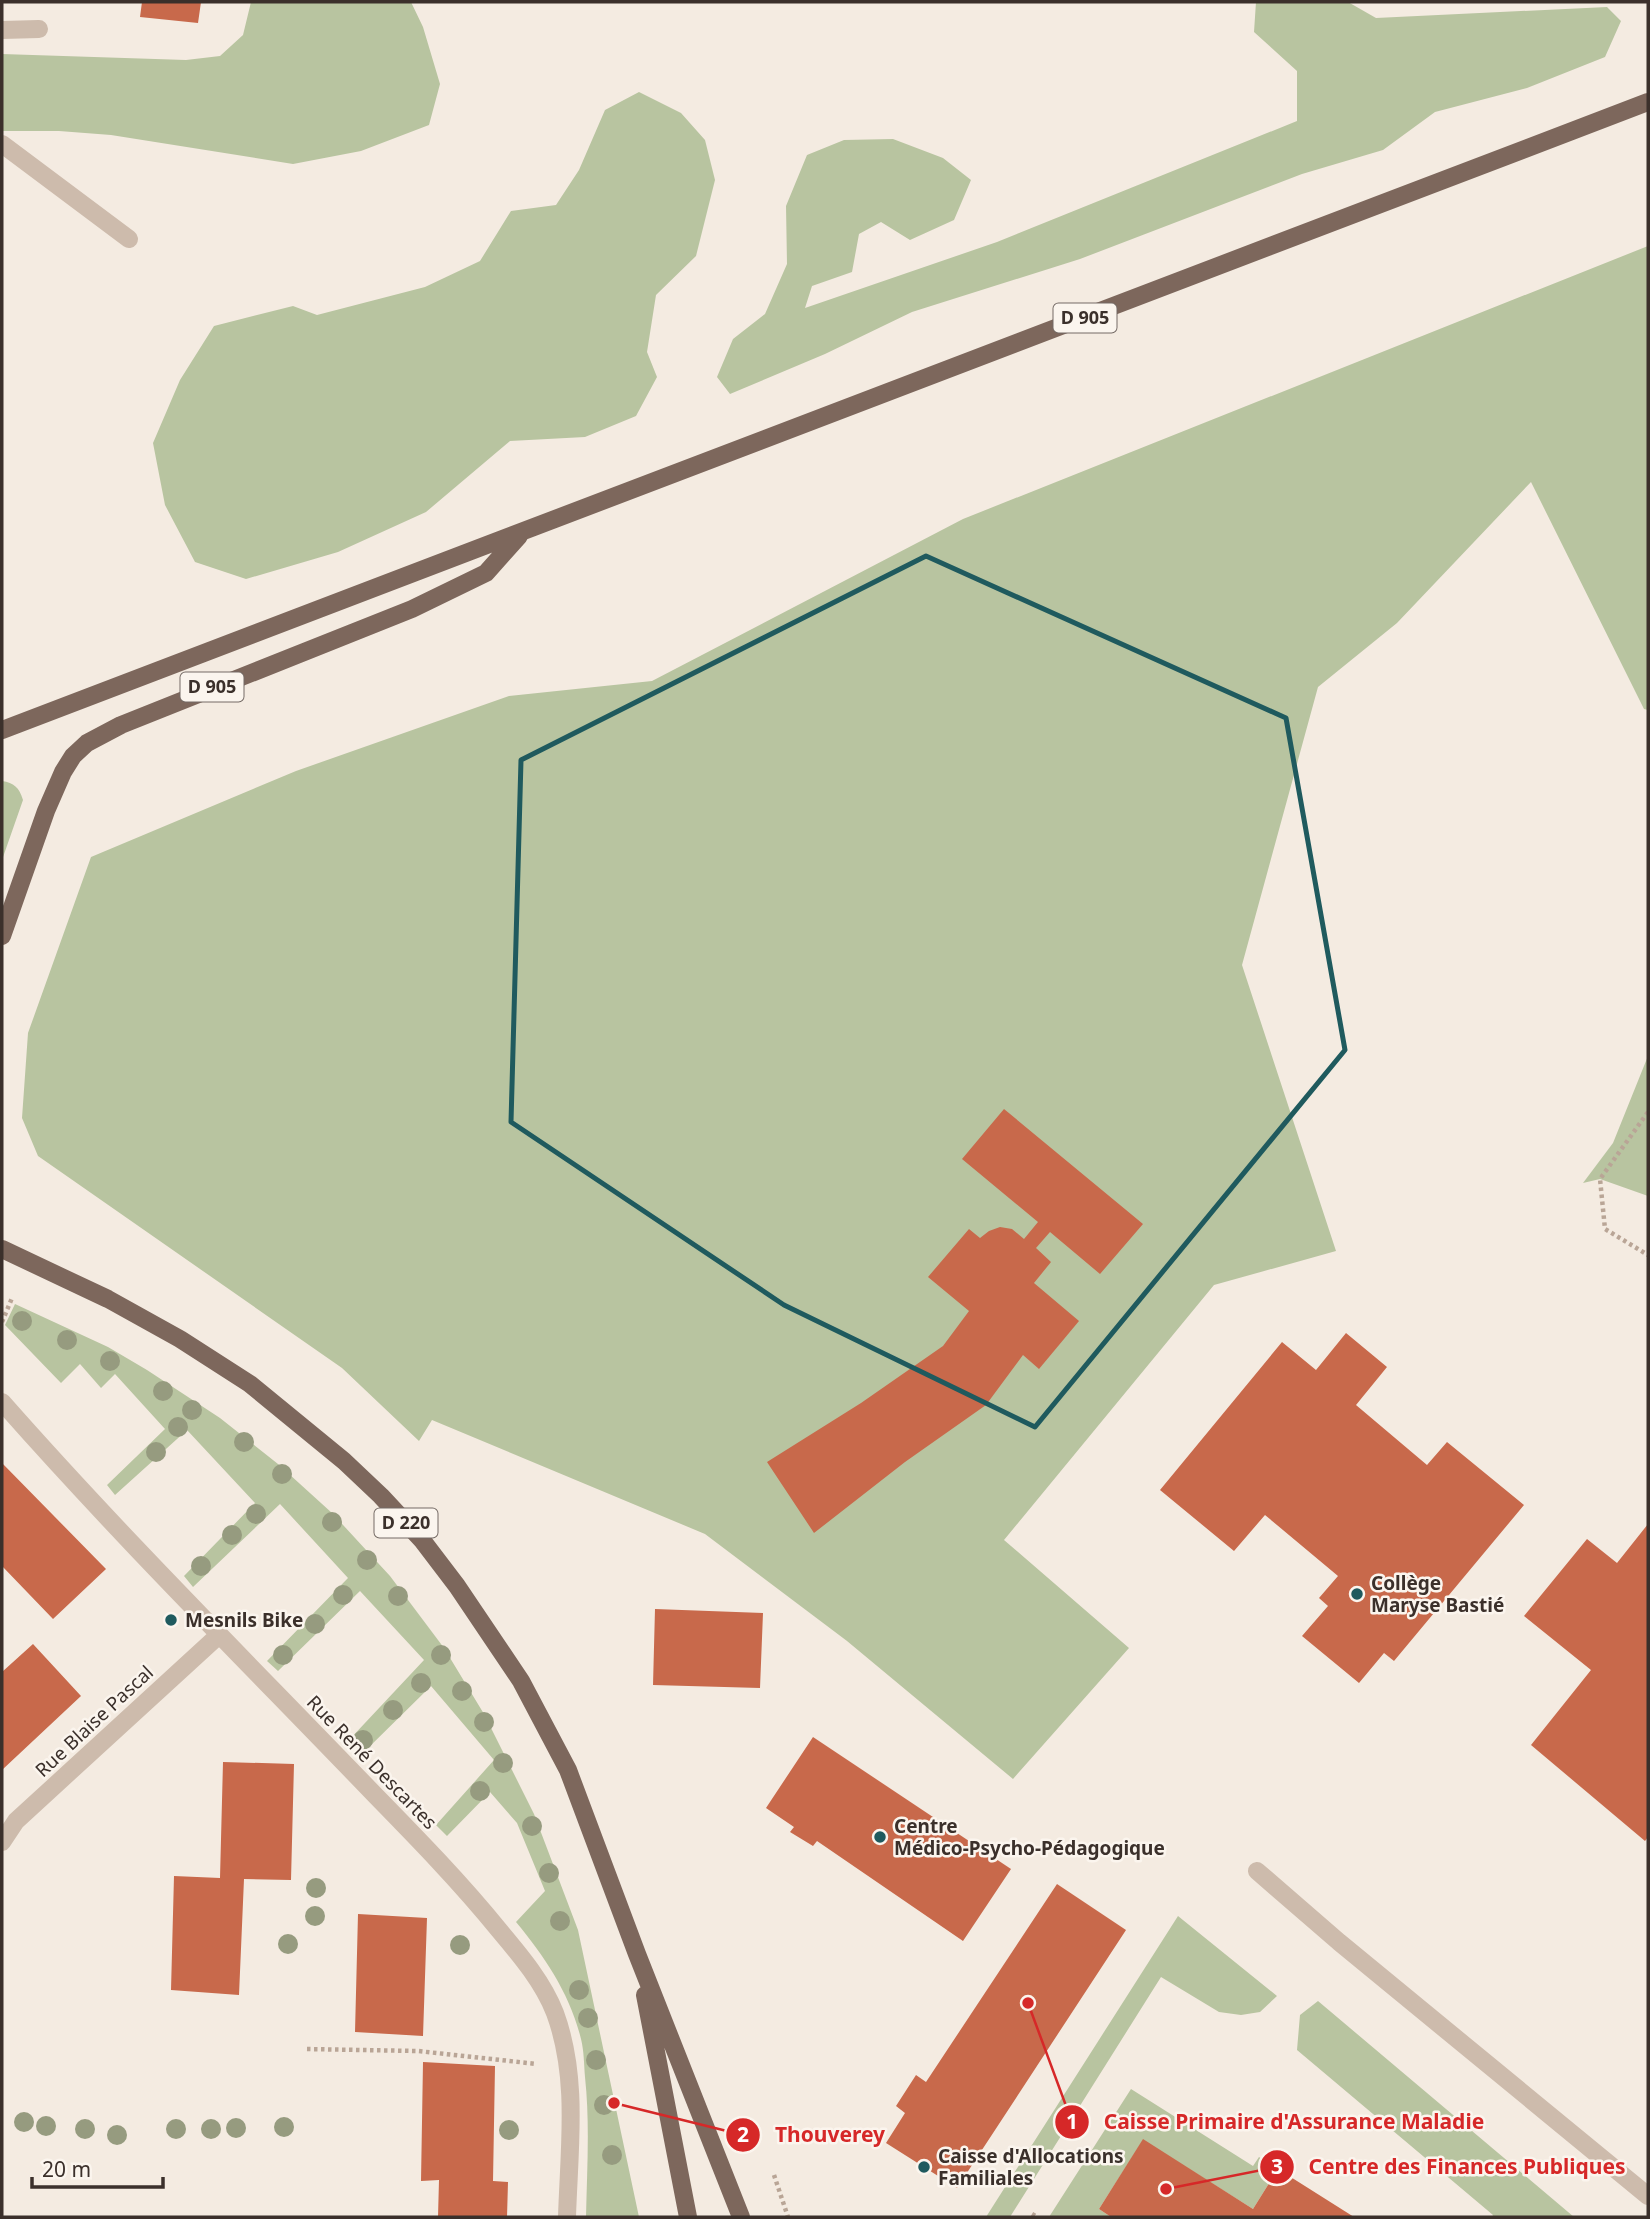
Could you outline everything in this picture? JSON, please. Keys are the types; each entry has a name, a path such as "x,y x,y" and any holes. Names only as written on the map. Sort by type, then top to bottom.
{"main road":[{"name":"D 905","path":"2,730 1648,102"},
{"name":"D 905","path":"2,936 58,782 73,756 87,743 121,725 412,609 486,573 521,534"},
{"name":"D 220","path":"2,1249 108,1299 250,1384 344,1461 422,1540 494,1638 546,1726 568,1770 638,1954"},
{"path":"638,1954 688,2217"},
{"path":"638,1954 741,2217"}],"street":[{"path":"2,30 38,29"},
{"path":"2,144 129,239"},
{"name":"Rue René Descartes","path":"2,1402 54,1461 219,1635 461,1884 535,1975 555,2012 572,2089 567,2217"},
{"name":"Rue Blaise Pascal","path":"2,1842 16,1821 219,1635"},
{"path":"1257,1871 1339,1942 1648,2196"}],"path":[{"path":"1648,1112 1600,1179 1605,1229 1648,1255"},
{"path":"2,1322 12,1298"},
{"path":"307,2049 418,2050 548,2065"},
{"path":"774,2175 788,2217"}],"highlighted area":[{"path":"926,556 1286,718 1345,1050 1035,1427 784,1305 511,1122 521,760"}],"green space":[{"path":"251,2 411,2 423,27 440,84 429,125 361,151 293,164 111,135 2,131 2,54 186,60 220,56 243,35"},
{"path":"1256,2 1348,2 1376,18 1607,7 1621,21 1605,57 1527,88 1435,112 1383,150 1302,174 1080,259 912,312 825,354 730,394 717,377 733,339 765,314 787,264 786,206 807,155 844,140 893,139 943,158 971,180 954,220 910,240 881,222 859,234 852,272 812,286 805,308 997,242 1297,121 1297,71 1254,32"},
{"path":"639,92 681,113 705,140 715,180 696,256 656,295 647,352 657,377 636,416 585,437 510,441 426,512 338,552 246,579 195,562 165,505 153,443 180,380 214,326 293,306 317,315 425,287 480,261 511,211 556,205 579,170 605,110"},
{"path":"1648,246 1648,710 1644,709 1531,482 1397,623 1318,687 1242,965 1336,1251 1214,1285 1004,1540 1129,1648 1013,1779 847,1641 705,1534 432,1420 419,1441 342,1368 38,1156 22,1118 28,1033 91,857 296,771 509,696 652,681 963,519"},
{"path":"2,781 15,786 23,800 2,860"},
{"path":"1648,1056 1648,1196 1600,1179 1583,1183 1613,1143"},
{"path":"15,1304 108,1347 147,1370 220,1418 278,1464 332,1513 390,1576 444,1648 484,1714 534,1814 578,1930 639,2217 586,2217 588,2147 582,2044 563,1991 537,1949 516,1922 545,1891 517,1823 490,1792 447,1836 436,1825 494,1760 431,1686 363,1753 350,1739 424,1660 360,1591 278,1671 267,1661 348,1578 280,1504 193,1587 184,1576 255,1503 187,1430 115,1495 107,1485 165,1429 115,1374 101,1388 80,1364 61,1383 5,1325"},
{"path":"1178,1916 1277,1996 1260,2012 1241,2015 1219,2012 1161,1977 1010,2217 986,2217"},
{"path":"1318,2001 1574,2217 1492,2217 1493,2215 1297,2050 1300,2015"},
{"path":"1131,2089 1253,2166 1259,2157 1278,2169 1253,2209 1143,2140 1099,2209 1111,2217 1049,2217"}],"building":[{"path":"142,2 201,2 198,23 140,17"},
{"path":"1004,1109 1143,1224 1100,1274 1050,1232 1036,1248 1051,1262 1034,1283 1079,1321 1039,1369 1023,1355 986,1405 905,1462 814,1533 767,1462 861,1403 943,1346 969,1311 928,1277 969,1229 980,1238 1000,1227 1012,1229 1024,1239 1038,1222 962,1159"},
{"path":"1346,1333 1387,1367 1356,1405 1427,1465 1447,1442 1524,1505 1394,1661 1384,1653 1359,1683 1302,1636 1328,1606 1319,1598 1338,1576 1265,1515 1234,1551 1160,1490 1282,1342 1316,1370"},
{"path":"2,1463 106,1569 53,1619 2,1566"},
{"path":"1648,1524 1648,1837 1645,1841 1531,1745 1591,1670 1524,1616 1587,1539 1617,1563"},
{"path":"655,1609 763,1613 760,1688 653,1685"},
{"path":"33,1644 81,1696 2,1770 2,1672"},
{"name":"Centre Médico-Psycho-Pédagogique","path":"813,1737 1011,1869 963,1941 817,1841 813,1846 790,1832 794,1827 766,1808"},
{"path":"223,1762 294,1764 291,1880 244,1879 239,1995 171,1990 174,1876 220,1878"},
{"path":"1057,1884 1126,1930 957,2188 886,2143 905,2113 896,2106 916,2075 926,2082"},
{"path":"358,1914 427,1918 423,2036 355,2032"},
{"path":"423,2062 495,2066 493,2181 508,2182 507,2217 438,2217 439,2180 421,2181"},
{"path":"1143,2139 1253,2209 1278,2169 1354,2217 1111,2217 1099,2209"}],"place":[{"name":"Collège Maryse Bastié","path":"1357,1594"},
{"name":"Mesnils Bike","path":"171,1620"},
{"name":"Centre Médico-Psycho-Pédagogique","path":"880,1837"},
{"name":"Caisse Primaire d'Assurance Maladie","path":"1028,2003"},
{"name":"Thouverey","path":"614,2103"},
{"name":"Caisse d'Allocations Familiales","path":"924,2167"},
{"name":"Centre des Finances Publiques","path":"1166,2189"}]}
